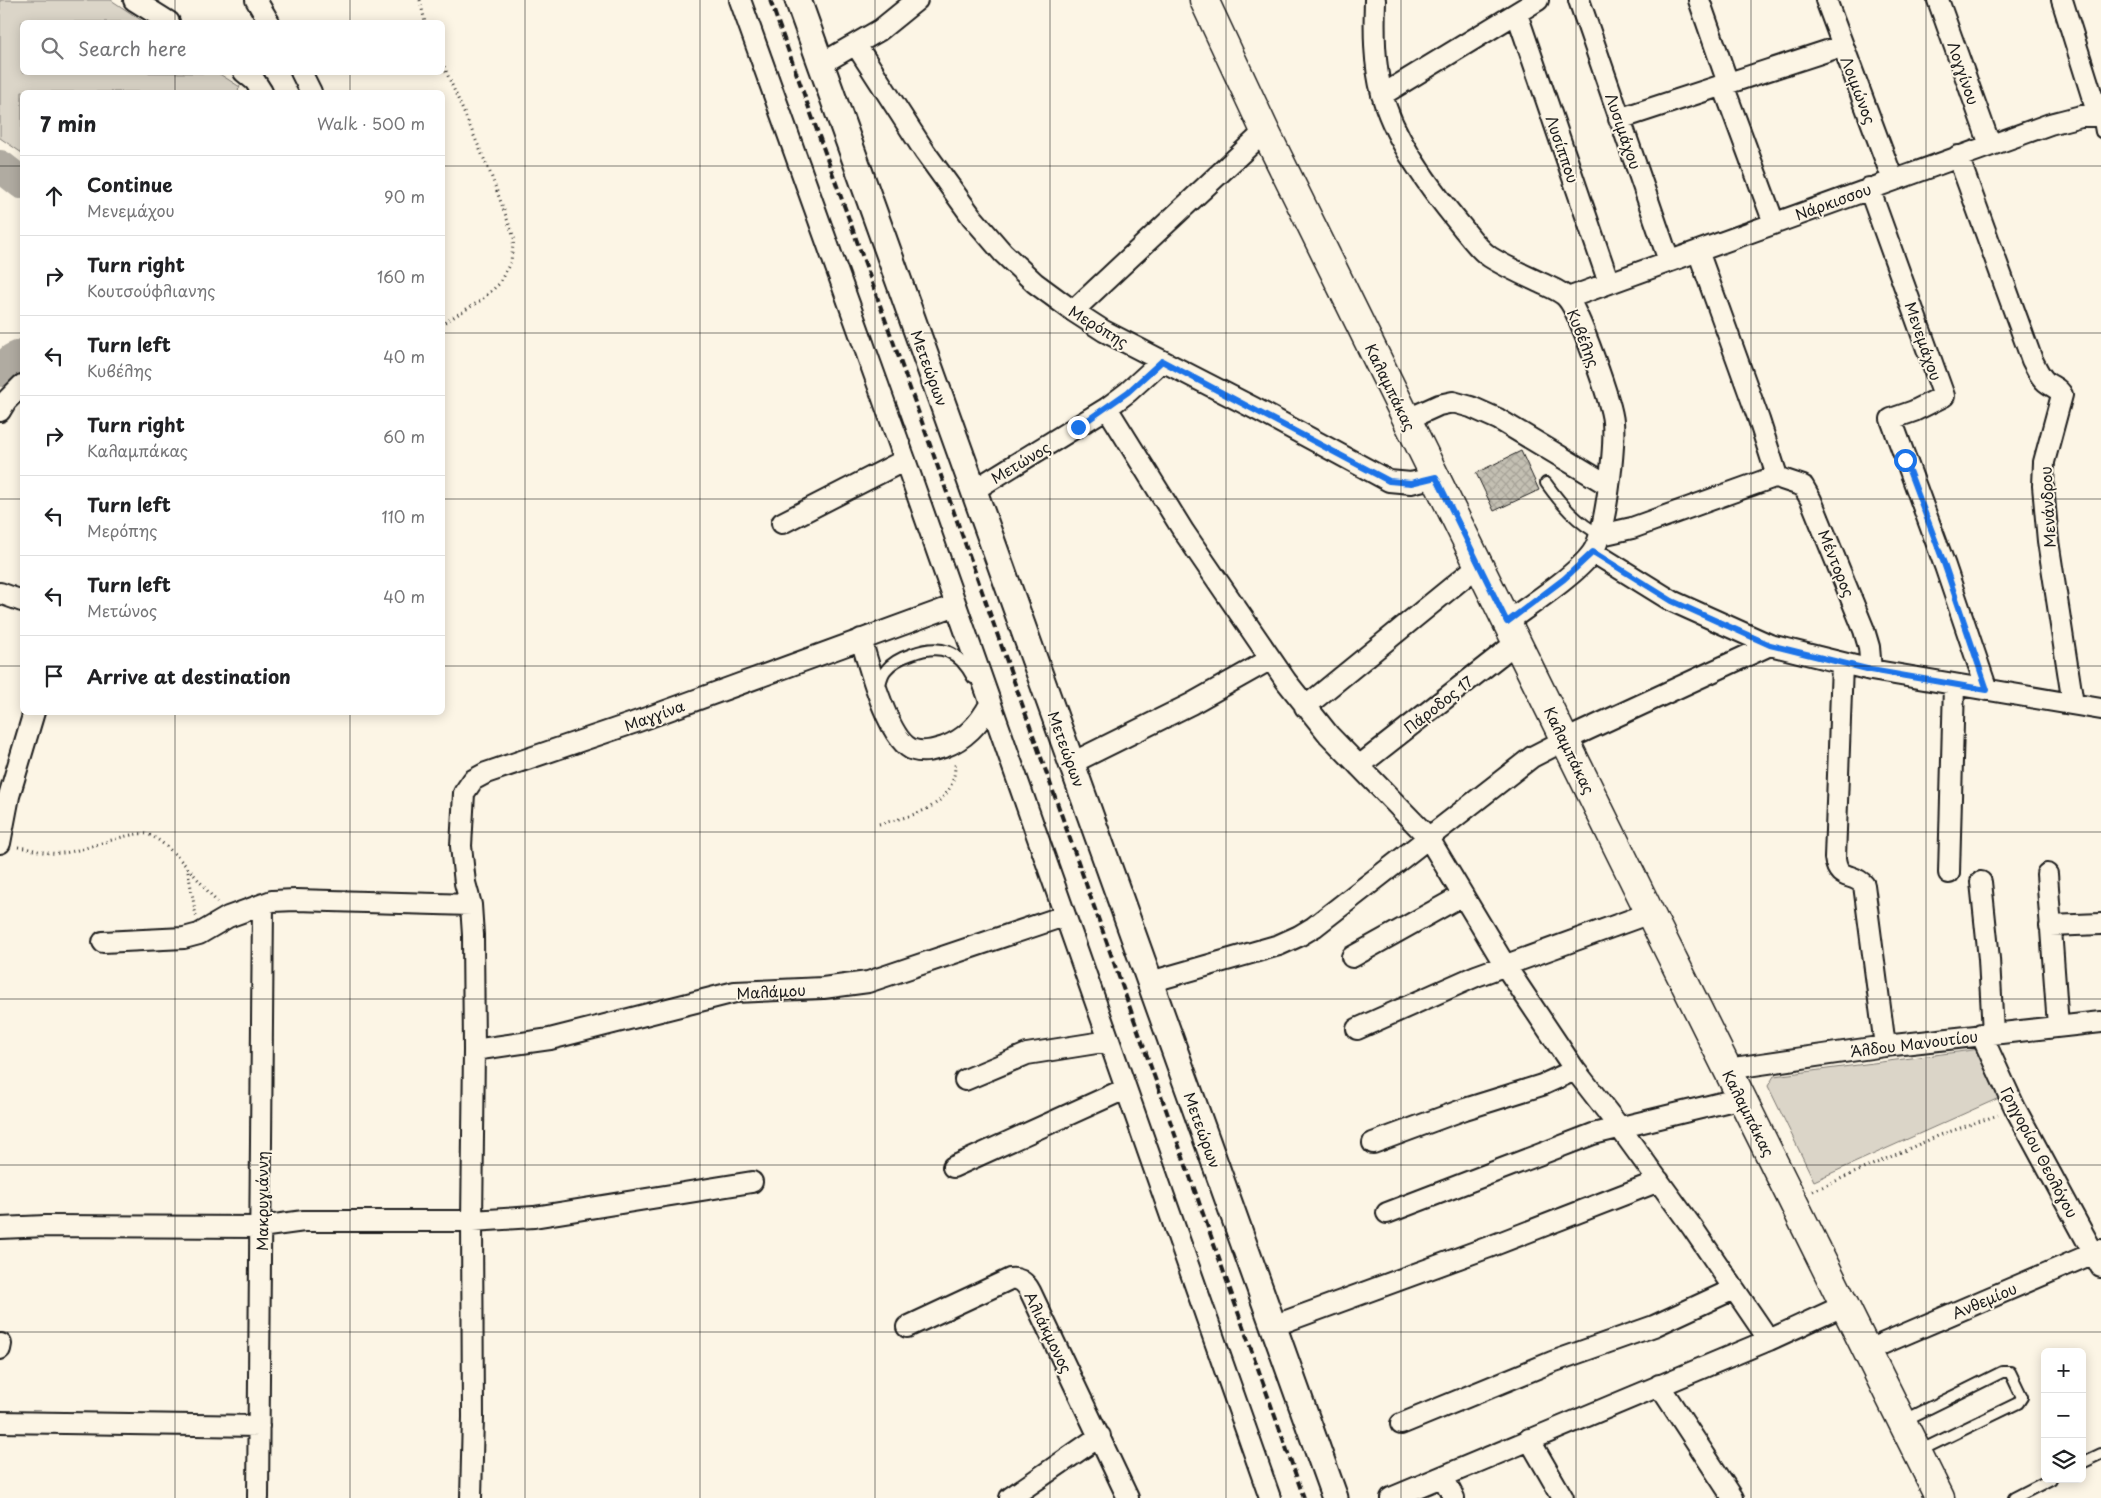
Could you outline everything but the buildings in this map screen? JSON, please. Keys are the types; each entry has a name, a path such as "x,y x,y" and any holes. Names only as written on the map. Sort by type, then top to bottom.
{"main road":[{"name":"Καλαμπάκας","path":"1204,0 1265,132 1940,1498"}],"street":[{"path":"134,0 165,20"},
{"path":"256,0 268,20"},
{"path":"740,0 956,605 988,709 1064,916 1270,1498"},
{"name":"Μετεώρων","path":"799,0 1335,1498"},
{"path":"821,64 856,45 898,17 917,0"},
{"name":"Κυβέλης","path":"1375,0 1376,57 1382,95 1398,133 1422,174 1479,248 1490,256 1568,298 1590,348 1612,412 1613,430 1608,486 1597,544"},
{"path":"1382,95 1538,0"},
{"name":"Λυσιμάχου","path":"1580,0 1669,261"},
{"path":"1699,0 1774,223"},
{"name":"Λοιμώνος","path":"1826,0 1893,180"},
{"name":"Λογγίνου","path":"1938,0 1990,145"},
{"path":"2062,0 2100,121"},
{"name":"Λυσίππου","path":"1517,14 1609,283"},
{"name":"Μερόπης","path":"856,45 925,152 988,237 1019,269 1073,311 1104,331 1389,481 1411,483 1436,477"},
{"path":"1619,119 1842,46"},
{"path":"248,75 255,81 261,90"},
{"path":"302,75 310,90"},
{"name":"Νάρκισσου","path":"1568,298 1869,188 2068,118 2100,121"},
{"path":"1073,311 1265,132"},
{"name":"Μενάνδρου","path":"1958,156 2032,360 2042,378 2059,389 2062,395 2044,462 2043,486 2048,541 2073,704"},
{"name":"Μενεμάχου","path":"1869,188 1944,396 1891,419 1945,566 1987,690"},
{"path":"1512,632 1597,544 1632,528 1777,476 1759,420 1698,251"},
{"name":"Μετώνος","path":"974,490 1107,408 1162,361"},
{"path":"0,411 6,401 20,386"},
{"path":"1408,419 1438,405 1453,402 1471,407 1498,419 1608,486"},
{"path":"1107,408 1184,532 1305,707 1428,837 1506,967 1575,1070 1659,1181 1769,1340"},
{"path":"782,524 905,460"},
{"name":"Μέντορος","path":"1777,476 1803,486 1808,494 1864,630 1869,647 1871,670"},
{"path":"1597,544 1672,601 1770,645 1871,670 2101,709"},
{"path":"1305,707 1479,565"},
{"path":"0,593 20,600"},
{"name":"Μαγγίνα","path":"471,905 464,875 462,836 464,793 473,780 486,773 633,723 956,605"},
{"name":"Πάροδος 17","path":"1359,766 1512,632"},
{"path":"861,639 877,692 902,742 912,750 926,752 963,738 988,709"},
{"path":"1150,982 1278,945 1299,936 1314,927 1532,758 1566,740 1770,645"},
{"path":"1072,764 1191,704 1271,659"},
{"path":"1842,664 1835,858 1839,871 1862,882 1864,885 1885,1046"},
{"path":"1949,873 1954,685"},
{"path":"5,844 9,796 33,715"},
{"path":"2047,874 2058,1026"},
{"path":"1981,882 1989,960 1987,1034"},
{"path":"1352,957 1463,895"},
{"path":"103,942 184,938 199,934 228,917 272,901 471,905 474,1050 472,1221 474,1417 471,1498"},
{"name":"Μακρυγιάννη","path":"258,1498 263,904"},
{"path":"1357,1029 1476,976 1506,967 1650,913"},
{"name":"Μαλάμου","path":"474,1050 550,1039 735,992 823,988 868,982 1064,916"},
{"path":"2050,926 2101,924"},
{"name":"Άλδου Μανουτίου","path":"1727,1069 1885,1046 2101,1022"},
{"name":"Γρηγορίου Θεολόγου","path":"1987,1034 2015,1108 2098,1257"},
{"path":"965,1080 1027,1054 1108,1041"},
{"path":"1373,1143 1465,1109 1542,1085 1575,1070"},
{"path":"953,1166 1125,1089"},
{"path":"1387,1214 1584,1137 1742,1098"},
{"path":"1273,1326 1489,1247 1659,1181"},
{"path":"0,1228 46,1226 260,1227 304,1221 472,1221 554,1214 752,1182"},
{"name":"Ανθεμίου","path":"1868,1350 2098,1257"},
{"name":"Αλιάκμονος","path":"907,1327 1010,1279 1020,1280 1030,1291 1128,1498"},
{"path":"1402,1424 1552,1362 1654,1326 1734,1290"},
{"path":"1391,1498 1769,1340 1845,1305"},
{"path":"1659,1385 1733,1498"},
{"path":"0,1422 259,1426"},
{"path":"1010,1498 1100,1436"},
{"path":"1529,1439 1563,1498"},
{"path":"1443,1477 1454,1498"}],"lane":[{"path":"1546,483 1597,544"},
{"path":"877,692 885,670 902,657 924,650 941,649 953,654 965,663 978,680"},
{"path":"1903,1421 2006,1371 2012,1376 2021,1393 2021,1401 2018,1404 1918,1452"},
{"path":"2086,1461 2101,1454"},
{"path":"2014,1498 2043,1483"}],"path":[{"path":"420,0 425,20"},
{"path":"445,69 491,175 514,238 511,261 499,284 480,300 445,322"},
{"path":"879,824 914,815 938,803 955,779 953,743"},
{"path":"5,844 47,854 64,853 129,836 145,834 160,840 188,869 228,917"},
{"path":"188,869 199,934"},
{"path":"1813,1191 1940,1135 2015,1108"}],"shaded area":[{"path":"0,0 111,0 141,20 20,20 20,75 221,75 240,87 238,90 20,90 20,152 0,138"},
{"path":"1980,1049 1999,1098 1814,1181 1768,1086 1774,1076"}],"waterway":[{"path":"0,166 20,181"},
{"path":"0,371 13,359 20,356"}],"railway":[{"path":"770,0 1304,1498"}],"route":[{"path":"1078,427 1128,392 1162,361 1389,481 1411,483 1436,477 1507,622 1564,579 1593,552 1636,581 1672,601 1770,645 1871,670 1987,690 1945,566 1905,460"}]}
